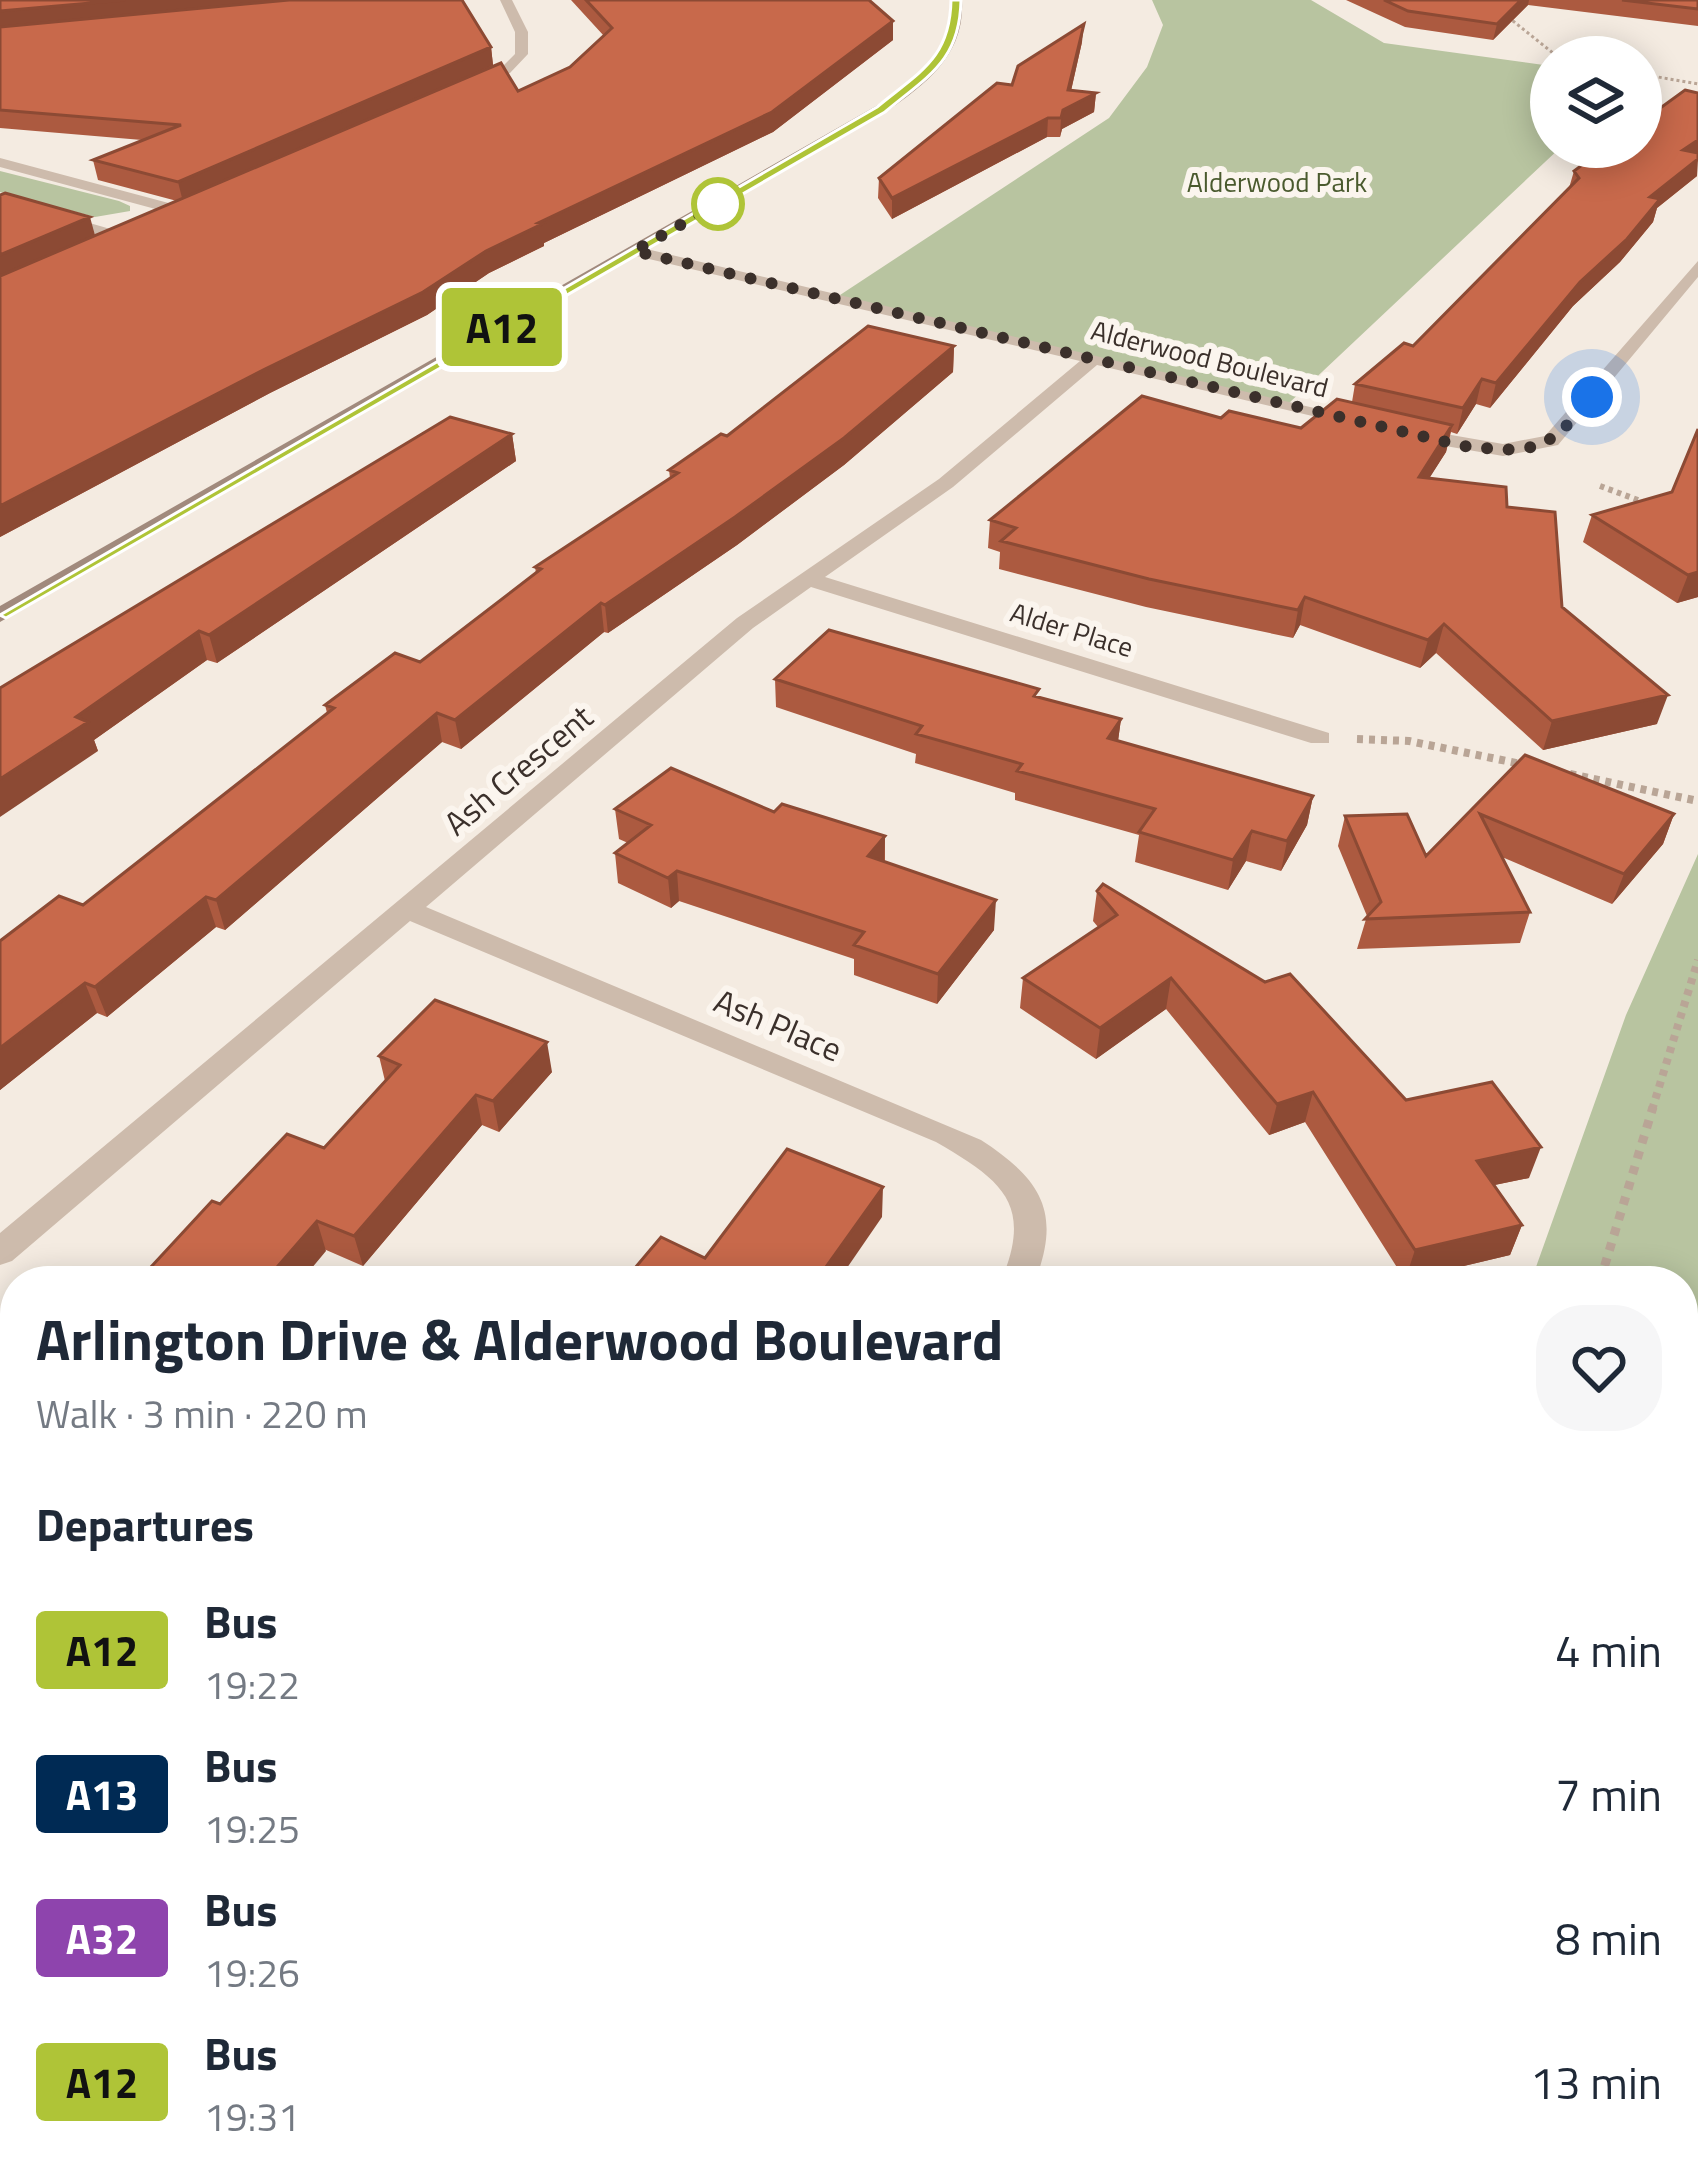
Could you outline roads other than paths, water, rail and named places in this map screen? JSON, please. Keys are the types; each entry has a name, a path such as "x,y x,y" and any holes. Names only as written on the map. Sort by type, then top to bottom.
{"street":[{"path":"461,92 510,66 526,48 526,34 506,0"},
{"path":"0,615 907,91 941,60 950,44 958,19 956,0"},
{"path":"0,162 191,209 165,220"},
{"path":"0,202 125,238"},
{"path":"104,247 145,229"},
{"name":"Alderwood Boulevard","path":"634,251 1450,443 1522,449 1559,436 1698,266"},
{"name":"Ash Crescent","path":"0,1252 745,623 946,483 1094,358"},
{"name":"Alder Place","path":"807,579 1320,738"},
{"name":"Ash Place","path":"404,908 947,1134 977,1151 1004,1169 1028,1198 1035,1222 1033,1250 1025,1266"}],"park label":[{"name":"Alderwood Park","path":"1277,181"}]}
